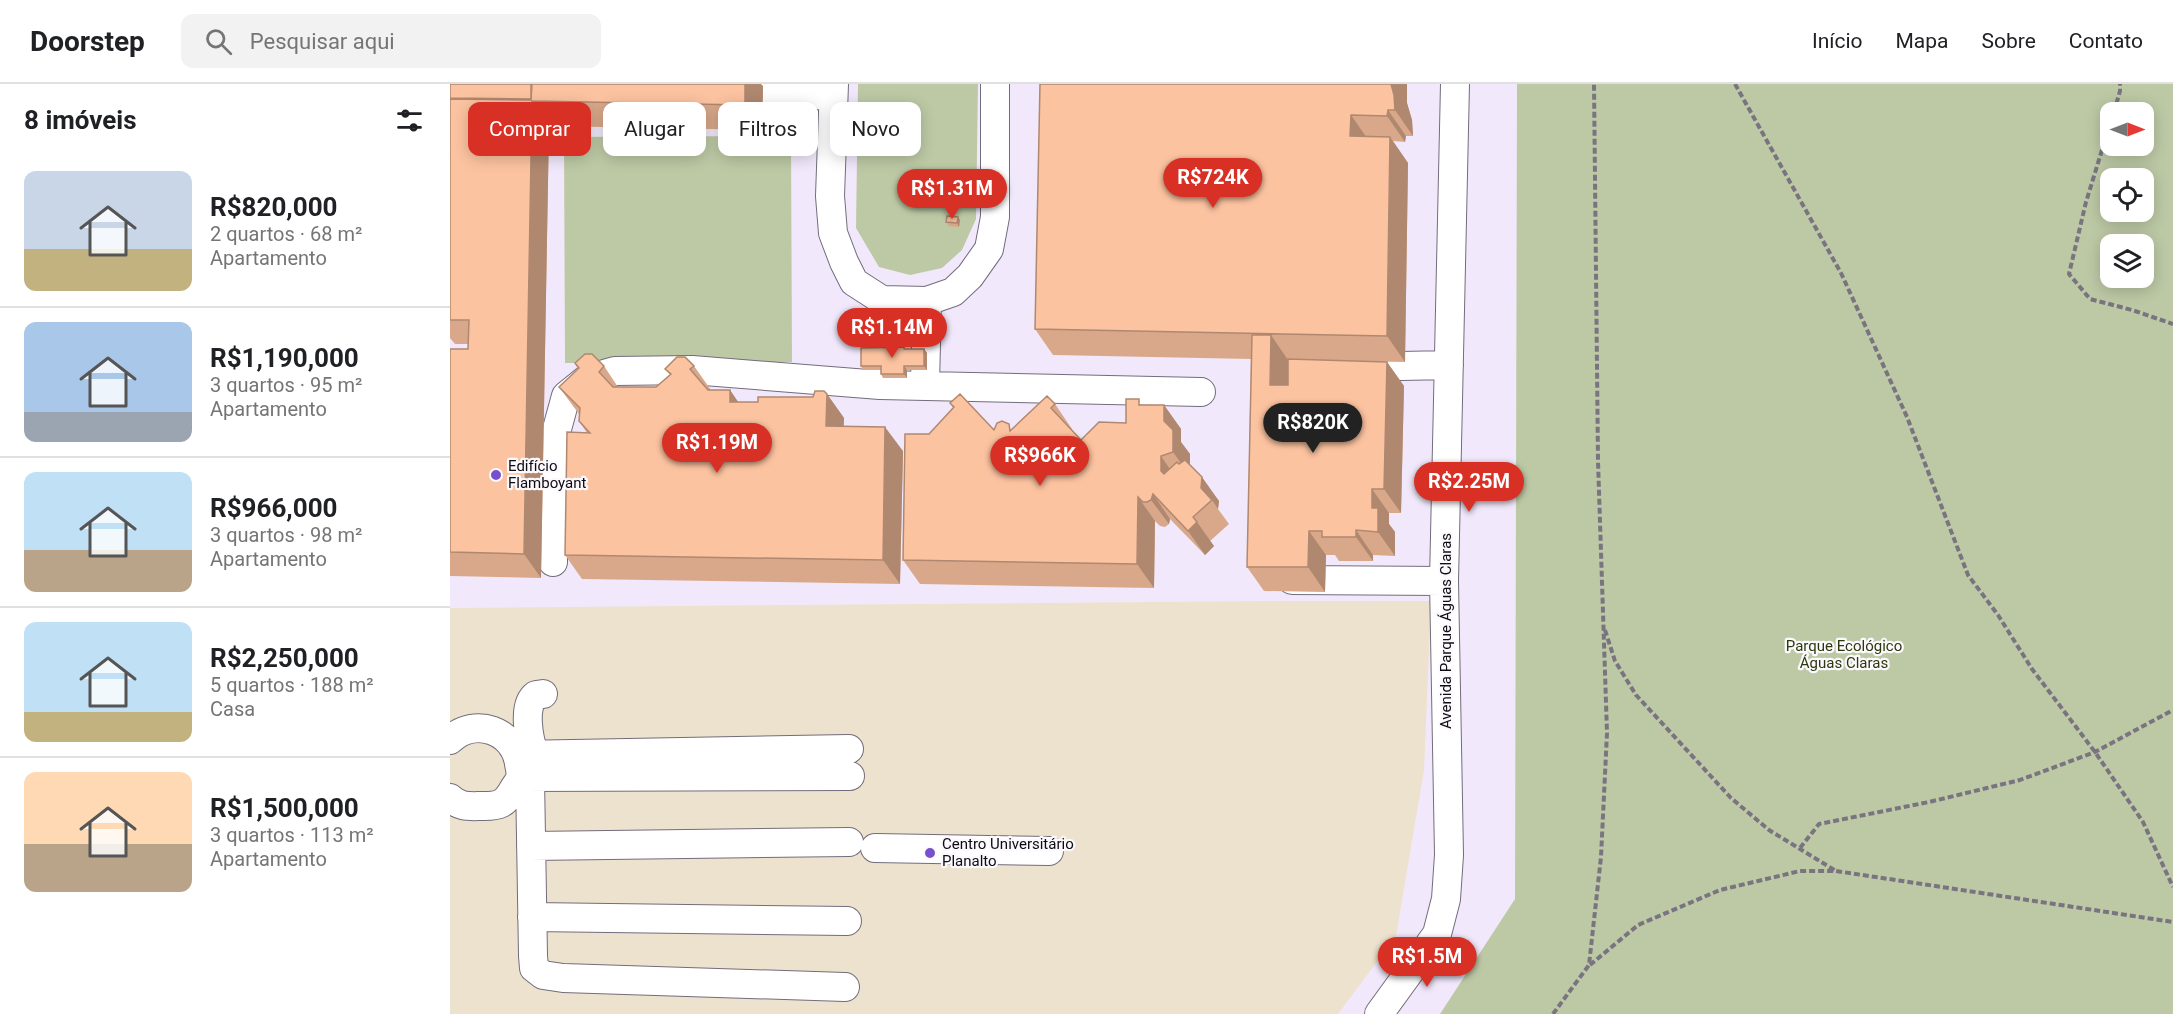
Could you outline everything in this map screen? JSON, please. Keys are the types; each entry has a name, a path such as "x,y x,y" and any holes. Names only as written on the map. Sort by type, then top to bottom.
{"street":[{"path":"704,96 834,89 830,196 834,233 844,262 854,282 882,300 927,300 952,291 970,276 989,249 995,217 995,84"},
{"name":"Avenida Parque Águas Claras","path":"1378,1014 1437,934 1446,899 1449,855 1444,581 1455,84"},
{"path":"880,385 882,300"},
{"path":"925,385 927,300"},
{"path":"1323,367 1449,365"},
{"path":"553,562 554,461 557,429 566,396 587,379 615,371 692,370 880,385 1201,392"},
{"path":"1284,550 1284,573 1292,580 1444,581"},
{"path":"543,694 536,695 530,702 526,766 531,846 534,968 543,975 563,978 844,987"},
{"path":"450,740 463,731 473,728 494,730 510,742 526,766"},
{"path":"526,766 850,762"},
{"path":"450,798 460,806 498,806 509,797 526,766"},
{"path":"531,846 862,845 1049,851"},
{"path":"532,917 847,921"}],"path":[{"path":"1589,965 1601,857 1607,733 1598,461 1594,84"},
{"path":"1735,84 1841,273 1907,417 1968,575 1998,615 2032,669 2143,822 2173,887"},
{"path":"2117,102 2120,84"},
{"path":"2100,156 2086,202 2069,274 2090,299 2173,324"},
{"path":"1603,624 1615,661 1636,695 1731,798 1769,830 1836,871"},
{"path":"1800,848 1819,824 1929,802 2020,780 2095,753 2173,710"},
{"path":"1553,1014 1589,965 1638,925 1720,890 1800,871 1836,871 2173,922"}],"shaded area":[{"name":"Centro Universitário Planalto","path":"1431,601 1424,770 1396,936 1338,1014 450,1014 450,608"}],"green space":[{"path":"858,84 978,84 976,219 962,250 942,268 910,275 879,267 856,228 857,156 921,156 921,102 858,102"},
{"name":"Parque Ecológico Águas Claras","path":"1517,84 2173,84 2173,1014 1440,1014 1515,899"},
{"path":"706,136 718,136 718,156 791,156 792,362 565,363 564,156 591,156 591,137 603,137 603,156 706,156"}],"building":[{"path":"450,84 531,84 531,99 450,98"},
{"path":"532,84 745,84 745,102 718,102 718,104 706,104 706,102 468,102 468,156 531,156 524,554 450,552 450,349 468,349 469,320 450,320 450,99 531,100"},
{"path":"1040,84 1391,84 1395,110 1388,110 1387,116 1351,115 1350,136 1390,137 1387,336 1035,329"},
{"path":"947,216 958,217 957,223 946,222"},
{"path":"1252,335 1271,335 1270,385 1288,385 1288,359 1387,362 1384,489 1372,489 1372,508 1378,508 1378,532 1356,530 1356,537 1322,537 1322,531 1309,531 1308,567 1247,567"},
{"path":"904,347 904,349 924,349 924,366 904,366 904,374 881,374 881,366 861,366 861,348"},
{"path":"585,354 592,354 604,366 599,372 613,387 656,387 671,374 665,369 677,357 685,357 694,366 690,369 708,390 730,390 730,402 758,402 758,397 813,397 815,391 824,391 827,394 826,426 885,427 883,560 565,555 567,432 590,433 579,421 580,408 559,387 579,368 575,363"},
{"path":"960,394 994,430 997,423 1002,421 1009,424 1010,431 1047,396 1055,404 1051,408 1081,440 1099,422 1126,423 1126,399 1139,399 1139,405 1164,405 1164,421 1173,430 1173,452 1161,456 1161,471 1164,474 1177,462 1179,464 1185,460 1202,477 1201,488 1212,500 1193,517 1197,522 1188,531 1153,494 1151,500 1147,502 1143,502 1138,497 1137,564 903,560 905,434 929,434 954,407 950,403"}],"place":[{"name":"Edifício Flamboyant","path":"496,475"},
{"name":"Centro Universitário Planalto","path":"930,853"}]}
